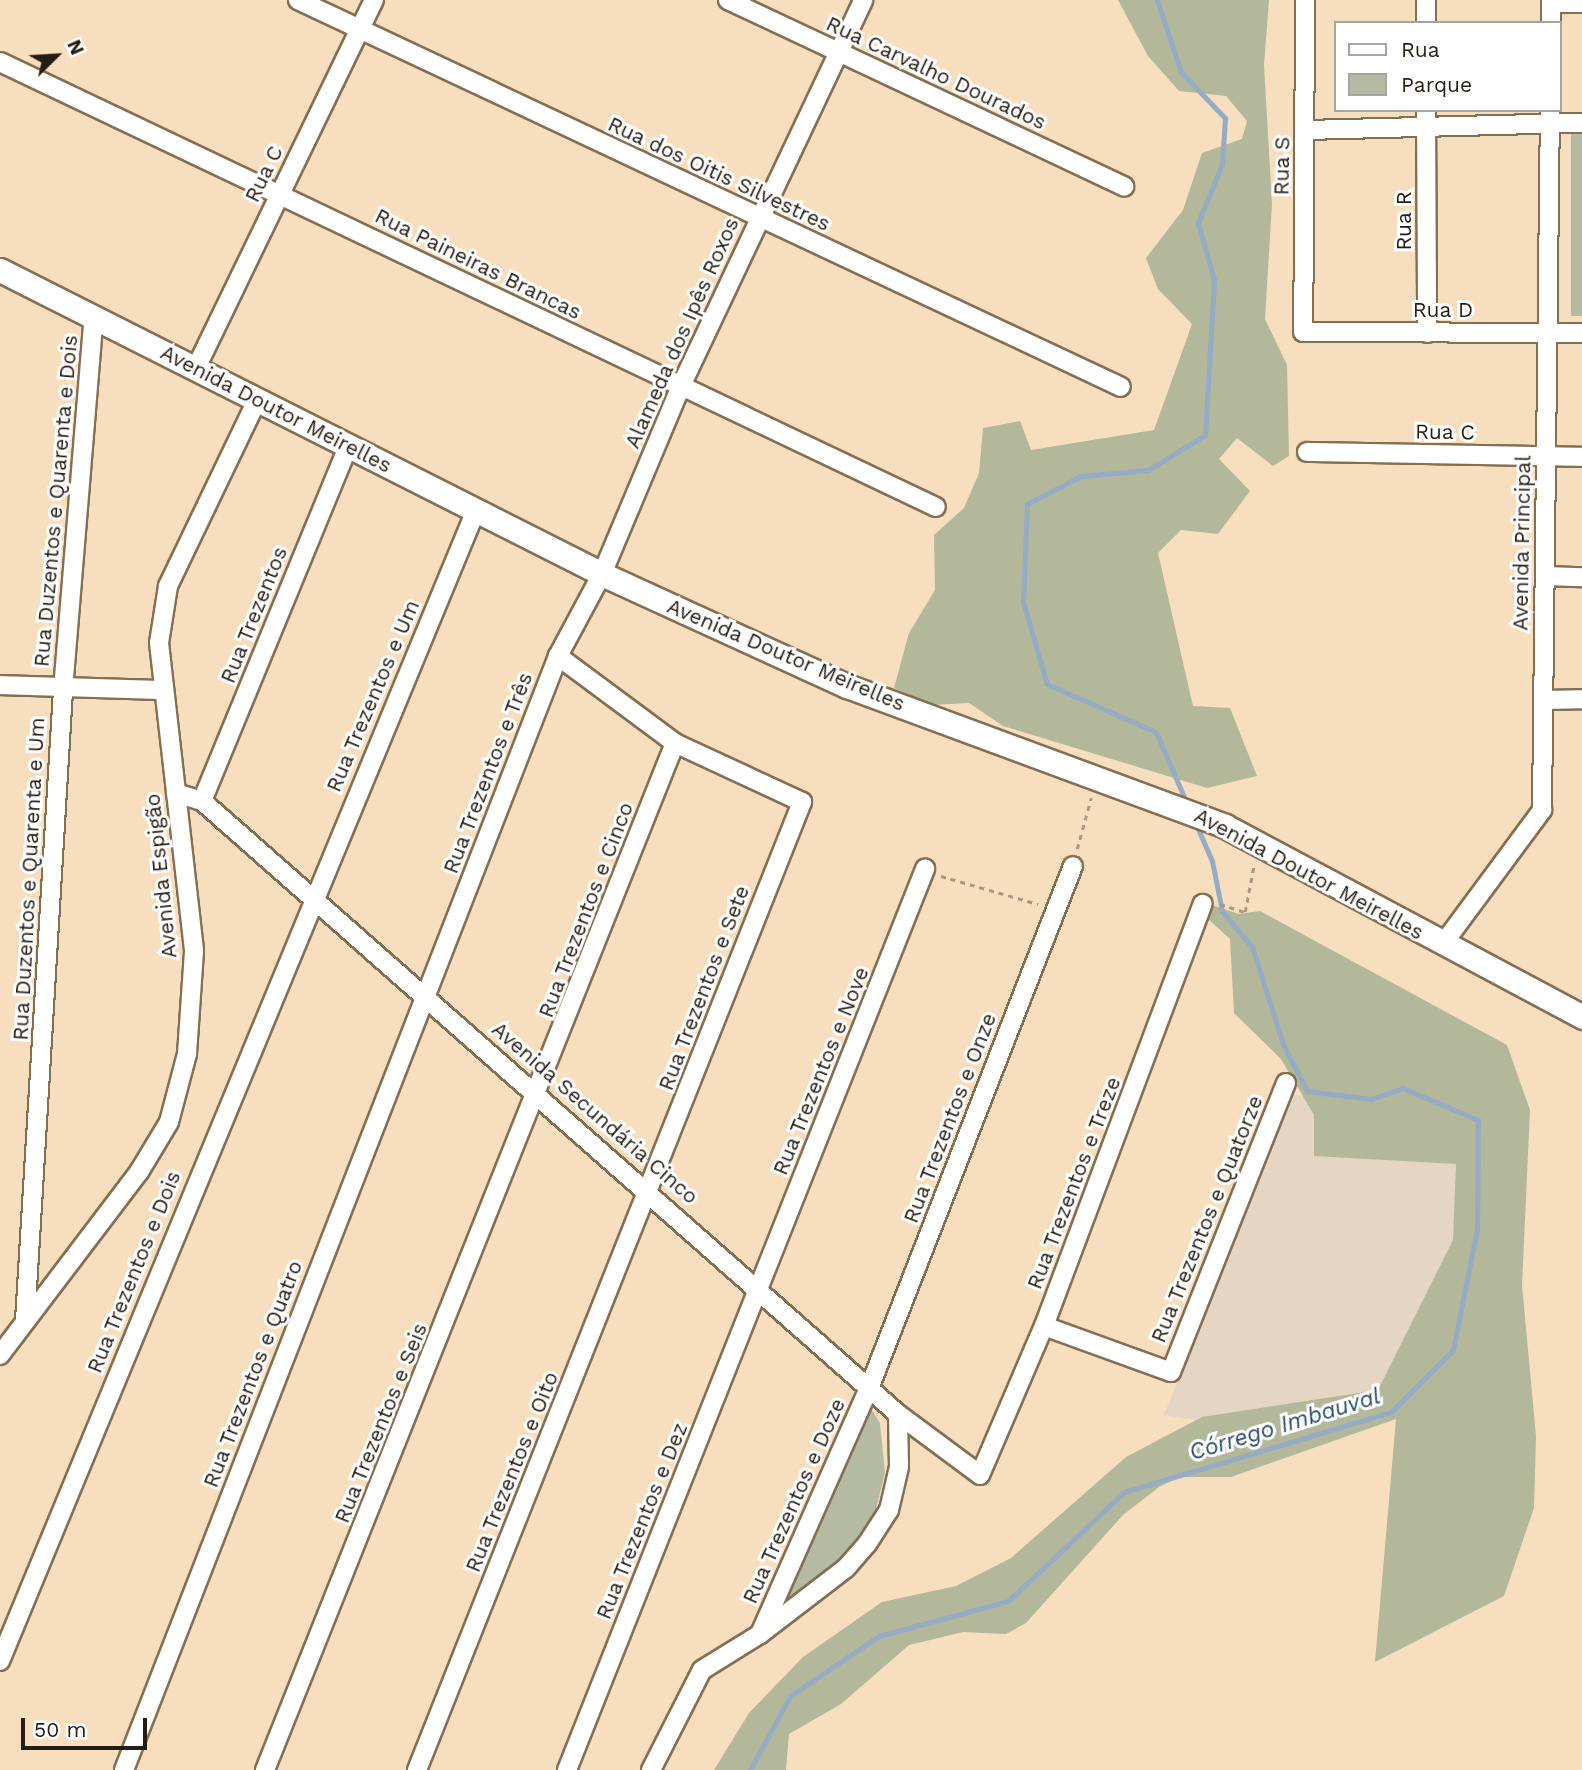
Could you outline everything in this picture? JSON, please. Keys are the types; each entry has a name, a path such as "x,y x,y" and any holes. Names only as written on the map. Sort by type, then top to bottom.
{"main road":[{"name":"Avenida Doutor Meirelles","path":"0,270 602,574 847,686 1225,826 1582,1017"}],"street":[{"name":"Rua dos Oitis Silvestres","path":"298,0 1121,387"},
{"name":"Rua C","path":"196,368 374,0"},
{"name":"Rua Carvalho Dourados","path":"728,0 1124,186"},
{"name":"Alameda dos Ipês Roxos","path":"602,574 681,388 863,0"},
{"name":"Rua S","path":"1303,332 1305,0"},
{"path":"1426,0 1426,21"},
{"path":"1551,21 1551,1 1582,3"},
{"name":"Rua Paineiras Brancas","path":"0,62 936,507"},
{"path":"1306,130 1426,118 1550,117 1582,122"},
{"name":"Avenida Principal","path":"1443,944 1542,810 1550,117"},
{"name":"Rua R","path":"1426,118 1427,332"},
{"name":"Rua Duzentos e Quarenta e Dois","path":"63,690 94,316"},
{"name":"Rua D","path":"1303,332 1582,333"},
{"name":"Avenida Espigão","path":"0,1355 139,1172 169,1122 187,1054 194,950 176,793 159,690 168,586 257,400"},
{"name":"Rua Trezentos","path":"202,801 348,446"},
{"name":"Rua C","path":"1307,452 1582,457"},
{"name":"Rua Trezentos e Um","path":"311,899 476,510"},
{"name":"Rua Trezentos e Três","path":"426,995 558,656 602,574"},
{"path":"1545,576 1582,576"},
{"path":"558,656 675,743"},
{"path":"0,685 63,690 159,690"},
{"name":"Rua Duzentos e Quarenta e Um","path":"25,1321 63,690"},
{"path":"1543,700 1582,699"},
{"name":"Rua Trezentos e Sete","path":"649,1192 802,802 675,743"},
{"name":"Rua Trezentos e Cinco","path":"540,1094 675,743"},
{"name":"Avenida Secundária Cinco","path":"176,793 202,801 311,899 540,1094 870,1386 898,1414 980,1475"},
{"name":"Rua Trezentos e Onze","path":"870,1386 1073,866"},
{"name":"Rua Trezentos e Nove","path":"759,1289 925,869"},
{"name":"Rua Trezentos e Dois","path":"0,1661 311,899"},
{"name":"Rua Trezentos e Treze","path":"980,1475 1044,1326 1208,903"},
{"name":"Rua Trezentos e Quatro","path":"124,1770 426,995"},
{"name":"Rua Trezentos e Quatorze","path":"1044,1326 1171,1372 1286,1083"},
{"name":"Rua Trezentos e Seis","path":"265,1770 540,1094"},
{"name":"Rua Trezentos e Oito","path":"417,1770 649,1192"},
{"name":"Rua Trezentos e Dez","path":"567,1770 759,1289"},
{"name":"Rua Trezentos e Doze","path":"760,1634 870,1386"},
{"path":"650,1770 702,1670 760,1634 846,1568 889,1510 899,1467 898,1414"}],"path":[{"path":"1073,866 1097,777"},
{"path":"1208,903 1245,912 1259,844"},
{"path":"925,869 980,892 1057,908"}],"shaded area":[{"path":"1292,1094 1470,1137 1467,1241 1376,1400 1217,1424 1164,1415"}],"green space":[{"path":"1118,0 1269,0 1264,65 1272,204 1265,319 1287,365 1289,456 1273,466 1237,438 1219,459 1250,491 1218,534 1181,530 1158,553 1193,706 1230,708 1257,776 1207,788 1003,726 969,703 932,705 894,688 909,633 935,590 934,535 964,508 979,473 983,428 1020,421 1031,450 1154,430 1192,324 1158,289 1146,258 1183,210 1202,153 1242,139 1247,121 1226,96 1179,91 1148,56"},
{"path":"1571,131 1582,131 1582,316 1571,316"},
{"path":"1212,905 1239,914 1260,911 1507,1045 1530,1110 1522,1285 1536,1436 1534,1508 1504,1596 1375,1662 1396,1419 1231,1477 1178,1477 1159,1487 1123,1515 1026,1623 1006,1634 963,1632 909,1645 841,1704 789,1734 786,1770 714,1770 749,1713 803,1657 882,1602 956,1586 1011,1558 1126,1457 1202,1417 1378,1390 1453,1240 1456,1164 1314,1156 1314,1115 1281,1059 1234,1013 1230,939 1205,916"},
{"path":"868,1404 880,1423 885,1473 874,1517 847,1554 777,1608"}],"waterway":[{"name":"Córrego Imbauval","path":"1157,0 1181,72 1225,118 1222,164 1198,223 1214,280 1205,435 1148,470 1081,476 1027,504 1023,602 1047,684 1156,732 1187,804"},
{"name":"Córrego Imbauval","path":"750,1770 790,1696 879,1636 1008,1601 1124,1492 1391,1412 1453,1350 1477,1229 1478,1120 1403,1088 1371,1099 1307,1091 1283,1044 1252,947 1222,911 1212,861 1195,822"}]}
